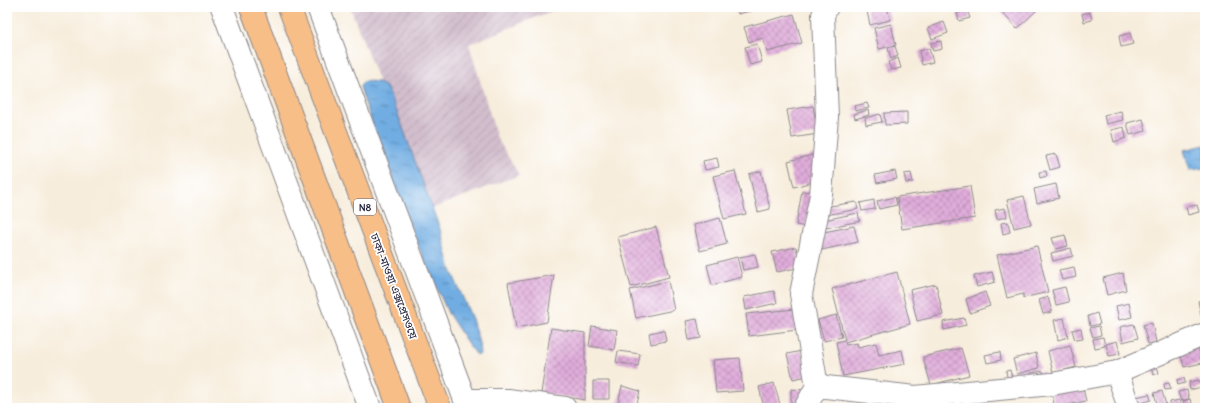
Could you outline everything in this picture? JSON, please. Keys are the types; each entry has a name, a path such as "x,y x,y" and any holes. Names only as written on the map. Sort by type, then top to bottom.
{"highway":[{"path":"251,7 398,408"},
{"name":"ঢাকা-মাওয়া এক্সপ্রেসওয়ে","path":"289,7 440,408"}],"street":[{"path":"222,7 370,408"},
{"path":"318,7 466,404 508,400 565,408"},
{"path":"805,408 817,386 801,294 821,195 827,117 823,15 827,7"},
{"path":"817,386 915,397 1052,384 1117,372 1205,334"},
{"path":"1117,372 1129,408"}],"shaded area":[{"path":"350,7 562,7 469,44 497,138 519,175 428,210"}],"water":[{"path":"363,82 378,82 386,87 397,112 441,232 451,270 472,319 479,343 480,354 478,356 470,347 448,313 413,234 360,87"},
{"path":"1205,145 1205,168 1190,170 1184,150"}],"building":[{"path":"736,7 762,7 762,8 738,14"},
{"path":"866,7 887,7 890,20 870,25"},
{"path":"1004,7 1036,7 1038,9 1017,29 1000,10"},
{"path":"967,10 970,18 959,21 957,13"},
{"path":"1090,12 1092,20 1084,22 1082,14"},
{"path":"794,14 802,43 767,52 763,38 749,42 744,27"},
{"path":"944,22 948,33 932,39 928,28"},
{"path":"891,24 896,45 879,49 874,28"},
{"path":"1130,33 1133,44 1121,47 1119,36"},
{"path":"941,41 942,49 933,51 931,43"},
{"path":"757,44 762,62 750,65 745,47"},
{"path":"895,46 898,56 891,59 888,48"},
{"path":"929,48 933,62 922,65 919,51"},
{"path":"898,58 901,68 891,70 888,62"},
{"path":"867,103 869,108 855,111 854,106"},
{"path":"813,106 818,134 792,138 787,110"},
{"path":"868,110 869,115 855,119 854,114"},
{"path":"1121,111 1123,120 1106,124 1104,115"},
{"path":"907,112 907,124 885,125 884,113"},
{"path":"880,114 882,122 866,125 865,118"},
{"path":"1143,119 1146,131 1130,135 1127,123"},
{"path":"1124,127 1126,138 1114,142 1111,130"},
{"path":"817,154 816,181 794,187 788,161"},
{"path":"1056,154 1060,167 1050,170 1046,156"},
{"path":"717,158 719,167 705,170 703,161"},
{"path":"735,171 746,214 724,219 713,176"},
{"path":"761,171 770,209 758,212 749,174"},
{"path":"895,171 897,179 877,183 875,175"},
{"path":"1046,171 1047,176 1040,178 1039,172"},
{"path":"911,173 913,182 906,183 904,174"},
{"path":"1056,184 1059,198 1037,203 1034,189"},
{"path":"970,186 975,218 902,229 897,197"},
{"path":"802,191 812,192 806,227 796,225"},
{"path":"1024,196 1031,224 1014,228 1007,200"},
{"path":"895,197 897,205 879,209 877,201"},
{"path":"874,200 875,209 862,211 860,203"},
{"path":"856,202 858,209 826,215 824,207"},
{"path":"1197,205 1199,212 1188,215 1186,207"},
{"path":"1005,208 1007,217 997,219 995,210"},
{"path":"858,213 860,221 826,228 824,220"},
{"path":"720,218 727,244 700,251 694,225"},
{"path":"1008,222 1010,232 1003,234 1001,223"},
{"path":"854,226 858,242 822,250 819,233"},
{"path":"656,227 669,277 631,287 618,237"},
{"path":"1065,235 1068,246 1056,249 1052,238"},
{"path":"1037,246 1048,292 1023,298 1023,294 1007,298 997,255"},
{"path":"796,247 801,267 777,272 772,252"},
{"path":"1071,248 1073,256 1053,261 1051,253"},
{"path":"755,254 758,267 743,270 740,257"},
{"path":"737,257 742,277 712,285 707,265"},
{"path":"1074,267 1076,277 1062,280 1059,270"},
{"path":"897,272 910,324 845,342 846,345 857,343 858,347 876,343 879,355 902,350 905,364 843,376 836,342 845,340 832,289"},
{"path":"992,272 995,282 977,287 974,276"},
{"path":"1123,273 1126,290 1107,295 1103,278"},
{"path":"554,275 547,322 516,328 508,283"},
{"path":"668,281 674,310 636,318 630,290"},
{"path":"936,284 943,315 917,321 910,290"},
{"path":"1065,287 1069,302 1056,305 1052,290"},
{"path":"774,291 777,303 746,310 744,297"},
{"path":"985,292 990,306 970,313 966,299"},
{"path":"1048,297 1052,312 1043,314 1039,300"},
{"path":"1205,299 1205,324 1203,324 1198,301"},
{"path":"1129,303 1132,317 1119,320 1116,306"},
{"path":"795,309 797,330 749,336 746,314"},
{"path":"1097,313 1100,324 1090,326 1088,316"},
{"path":"836,315 842,337 824,341 818,320"},
{"path":"964,318 966,325 944,330 943,322"},
{"path":"1064,318 1068,337 1058,340 1054,320"},
{"path":"697,319 701,338 689,340 686,321"},
{"path":"1152,323 1156,342 1148,344 1143,325"},
{"path":"1134,324 1138,338 1123,342 1120,327"},
{"path":"592,326 617,330 614,350 589,346"},
{"path":"1099,326 1101,335 1093,337 1090,328"},
{"path":"551,328 585,333 585,400 541,393"},
{"path":"1081,328 1083,339 1075,340 1072,330"},
{"path":"664,330 666,341 651,344 649,333"},
{"path":"1103,337 1105,346 1095,348 1093,339"},
{"path":"1117,341 1120,354 1109,356 1106,344"},
{"path":"1197,343 1202,363 1184,367 1179,348"},
{"path":"1070,345 1076,367 1053,373 1048,351"},
{"path":"961,348 969,375 931,385 923,357"},
{"path":"618,351 640,354 638,366 616,362"},
{"path":"802,351 808,376 793,379 787,354"},
{"path":"1000,352 1001,360 987,363 985,355"},
{"path":"1036,353 1039,368 1017,374 1013,359"},
{"path":"740,358 743,391 716,393 713,360"},
{"path":"1157,366 1159,373 1153,375 1151,367"},
{"path":"1010,370 1013,381 1008,382 1006,371"},
{"path":"1043,371 1045,380 1033,383 1031,373"},
{"path":"1184,378 1185,383 1178,385 1177,380"},
{"path":"1199,380 1201,387 1190,390 1189,382"},
{"path":"593,381 609,381 609,399 593,399"},
{"path":"774,383 781,408 764,408 759,387"},
{"path":"1169,383 1171,389 1165,390 1164,384"},
{"path":"1082,384 1086,401 1055,408 1051,391"},
{"path":"622,386 640,391 636,408 618,404"},
{"path":"791,389 805,390 804,407 791,407"},
{"path":"1187,390 1189,399 1181,401 1178,392"},
{"path":"1162,391 1166,405 1158,407 1154,393"},
{"path":"1149,394 1151,400 1138,404 1136,397"},
{"path":"1190,399 1193,408 1185,408 1183,401"},
{"path":"1179,400 1182,408 1171,408 1170,402"},
{"path":"1121,404 1122,408 1104,408 1104,407"},
{"path":"1039,405 1040,408 1027,408 1027,407"}]}
